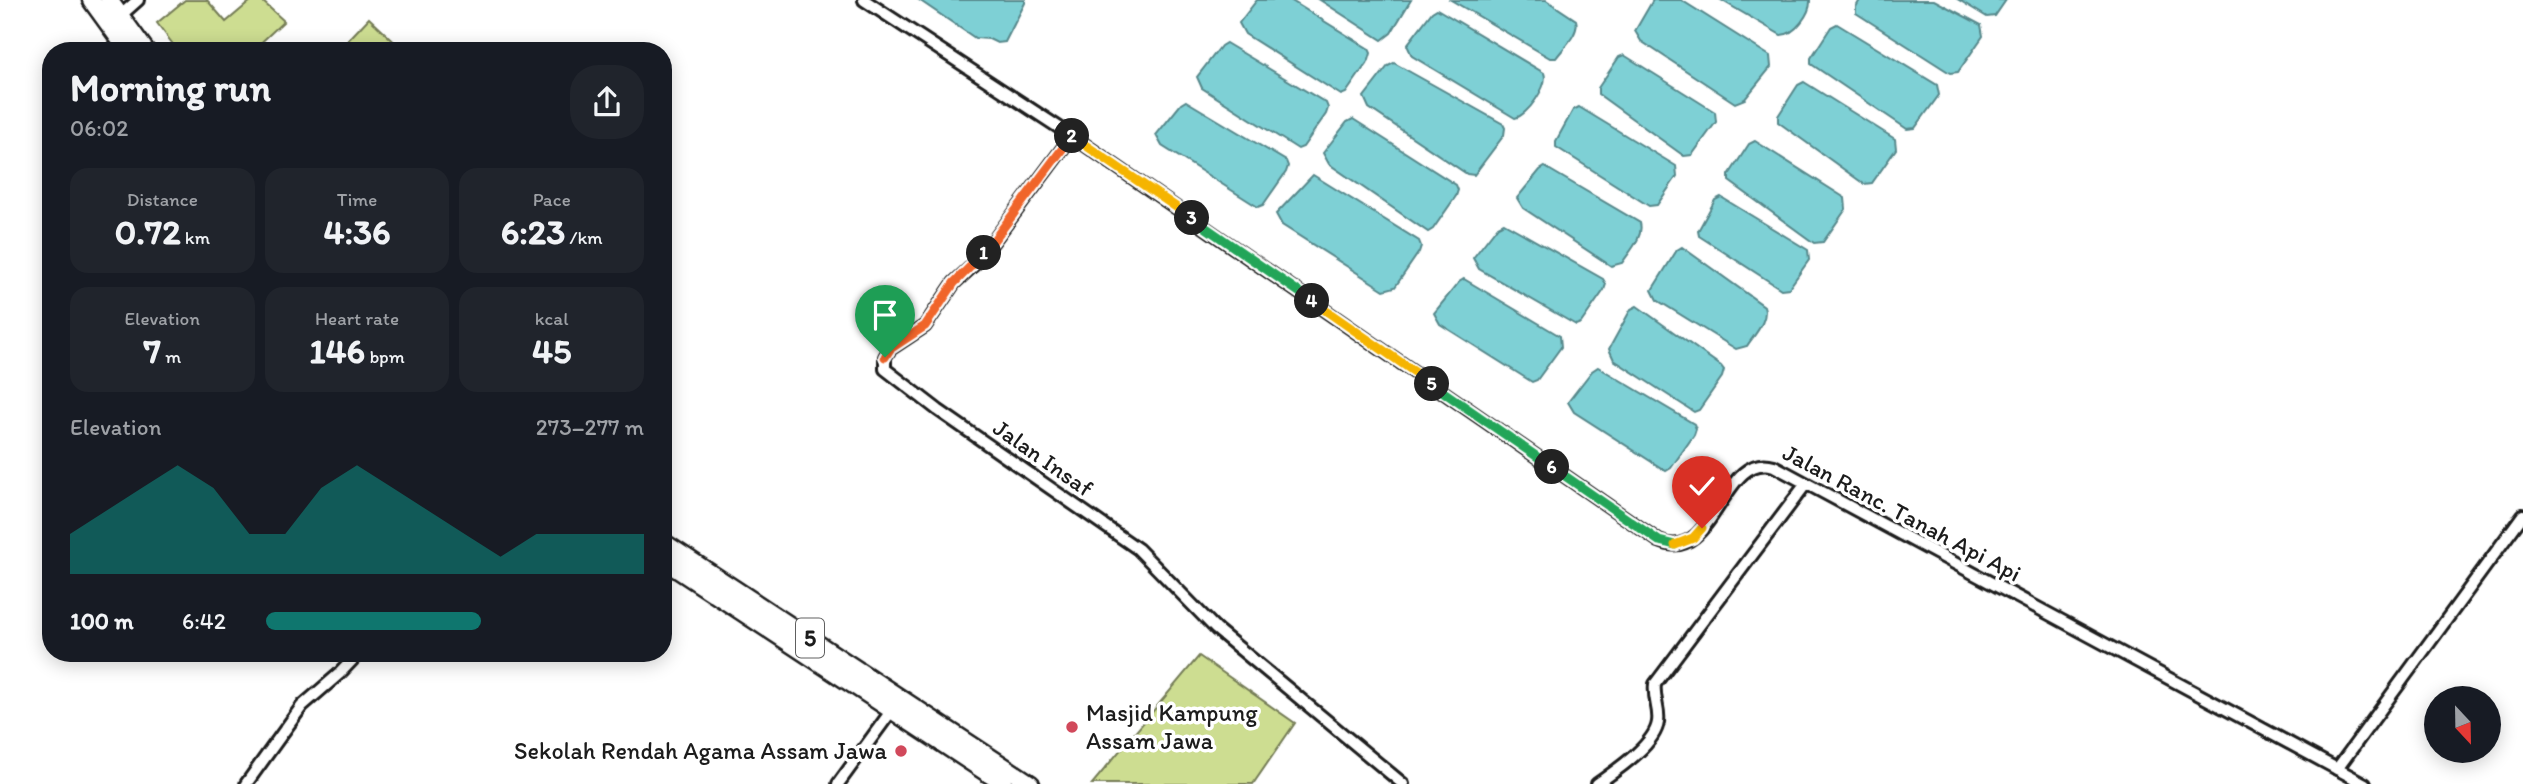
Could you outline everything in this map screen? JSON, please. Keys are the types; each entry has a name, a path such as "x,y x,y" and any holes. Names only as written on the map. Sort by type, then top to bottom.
{"highway":[{"path":"91,0 121,42"},
{"path":"109,0 139,42"},
{"name":"5","path":"672,548 1031,784"},
{"name":"5","path":"672,566 1004,784"}],"street":[{"path":"120,16 138,0"},
{"name":"Jalan Ranc. Tanah Api Api","path":"864,0 1072,136 1659,541 1676,545 1693,538 1744,471 1766,463 2365,784"},
{"name":"Jalan Insaf","path":"1072,136 980,259 944,296 925,326 890,349 885,357 885,369 903,385 1138,549 1216,629 1403,784"},
{"path":"1597,784 1646,743 1656,729 1658,712 1653,696 1655,684 1805,485"},
{"path":"2337,769 2523,515"},
{"path":"246,784 302,706 350,662"},
{"path":"838,784 892,710"}],"green space":[{"path":"185,0 207,0 226,22 252,0 261,0 284,21 262,42 171,42 157,23"},
{"path":"369,18 394,42 346,42"},
{"path":"1199,656 1295,723 1253,784 1092,784"}],"water":[{"path":"919,0 1025,0 1025,3 1005,42 997,43 989,39 975,38"},
{"path":"1257,0 1290,0 1369,49 1369,60 1346,93 1341,95 1245,34 1239,23"},
{"path":"1320,0 1411,0 1391,33 1382,40"},
{"path":"1451,0 1546,0 1576,20 1576,30 1556,58 1550,58"},
{"path":"1653,0 1681,0 1770,56 1771,67 1745,99 1735,103 1641,41 1635,31"},
{"path":"1721,0 1810,0 1810,5 1801,22 1792,31 1781,35"},
{"path":"1860,0 1934,0 1981,25 1983,36 1958,72 1950,73 1856,13"},
{"path":"1959,0 2006,0 1995,16 1987,17"},
{"path":"1437,9 1544,73 1540,92 1525,112 1515,118 1412,56 1407,45"},
{"path":"1837,24 1937,85 1939,95 1915,128 1907,129 1811,64 1811,58 1831,27"},
{"path":"1226,43 1326,103 1326,114 1303,147 1298,149 1202,88 1197,77"},
{"path":"1624,55 1715,112 1716,122 1692,155 1684,156 1598,94 1598,88 1619,57"},
{"path":"1394,63 1503,124 1504,135 1474,175 1467,174 1369,108 1364,97 1388,66"},
{"path":"1804,82 1895,139 1896,149 1872,183 1864,184 1778,122 1778,116 1798,85"},
{"path":"1186,101 1286,161 1286,172 1263,205 1258,207 1162,146 1156,135"},
{"path":"1579,107 1676,166 1677,176 1657,205 1649,206 1556,147 1556,141 1573,110"},
{"path":"1353,119 1456,185 1456,196 1433,229 1428,232 1329,164 1323,153 1347,122"},
{"path":"1755,141 1845,198 1846,209 1823,242 1814,243 1729,181 1729,175 1749,144"},
{"path":"1545,167 1640,223 1638,239 1622,263 1611,266 1523,208 1517,198"},
{"path":"1313,175 1419,241 1419,252 1395,287 1384,290 1282,225 1276,214"},
{"path":"1721,197 1808,250 1809,260 1789,288 1781,289 1699,236 1698,231 1715,200"},
{"path":"1504,223 1603,279 1606,284 1604,290 1581,323 1576,325 1479,269 1473,258 1498,226"},
{"path":"1682,247 1764,306 1763,322 1747,346 1736,349 1657,300 1652,290 1677,250"},
{"path":"1464,279 1560,336 1561,347 1537,380 1532,382 1440,324 1434,313"},
{"path":"1637,306 1724,370 1699,410 1694,412 1614,360 1609,349 1631,309"},
{"path":"1598,367 1694,424 1694,435 1671,468 1666,471 1574,412 1568,402"}],"place":[{"name":"Masjid Kampung Assam Jawa","path":"1072,727"},
{"name":"Sekolah Rendah Agama Assam Jawa","path":"901,751"}],"route":[{"path":"885,357 890,349 925,326 954,283 980,259 1072,136 1659,541 1676,545 1685,543 1702,528"}]}
